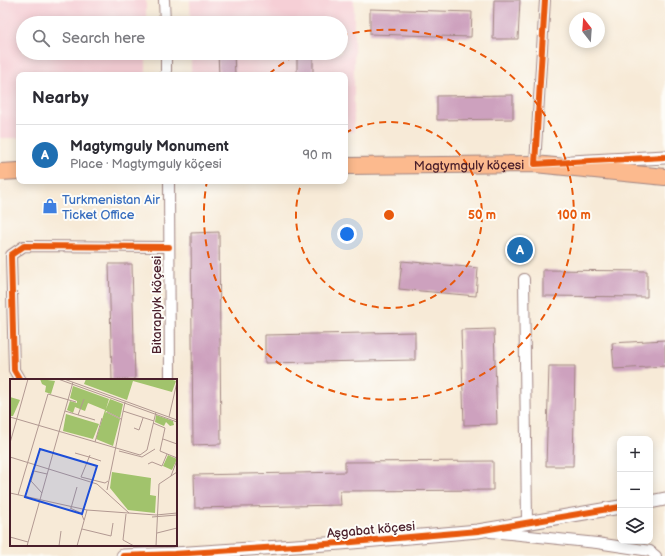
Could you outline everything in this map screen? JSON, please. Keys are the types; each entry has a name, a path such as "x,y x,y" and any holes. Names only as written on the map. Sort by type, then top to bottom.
{"main road":[{"name":"Magtymguly köçesi","path":"348,166 535,164 665,177"},
{"path":"0,172 16,171"}],"street":[{"path":"164,0 165,16"},
{"path":"545,0 535,164 665,157"},
{"path":"166,60 166,72"},
{"name":"Bitaraplyk köçesi","path":"169,184 170,379"},
{"path":"19,379 14,370 11,255 24,246 169,247"},
{"path":"524,279 527,522"},
{"path":"653,501 665,499"},
{"name":"Aşgabat köçesi","path":"123,556 341,543 478,531 617,507"},
{"path":"478,531 650,550 656,556"}],"shaded area":[{"path":"0,0 146,0 146,16 16,16 16,60 146,60 146,72 16,72 16,138 0,138"},
{"path":"190,0 354,0 354,132 348,132 348,72 191,72 191,60 348,60 348,16 191,16"}],"building":[{"path":"494,0 520,0 518,39 493,39"},
{"path":"370,9 472,12 471,37 370,34"},
{"path":"218,60 234,60 235,72 219,72"},
{"path":"297,60 313,60 313,72 297,72"},
{"path":"513,95 513,119 437,120 437,96"},
{"path":"219,232 221,444 193,445 191,233"},
{"path":"402,261 478,268 476,296 399,289"},
{"path":"109,264 132,264 135,379 112,379"},
{"path":"543,270 647,271 647,297 543,296"},
{"path":"494,329 497,424 464,425 461,330"},
{"path":"415,332 415,360 265,363 265,335"},
{"path":"665,340 665,366 614,369 612,343"},
{"path":"549,366 575,366 573,466 546,466"},
{"path":"493,461 493,490 340,491 341,505 195,508 194,475 345,472 345,462"}],"cycle path":[{"path":"545,0 535,164 665,157"},
{"path":"19,379 14,370 11,255 24,246 169,247"},
{"path":"123,556 341,543 478,531 617,508"}],"place":[{"name":"Turkmenistan Air Ticket Office","path":"50,206"},
{"name":"Magtymguly Monument","path":"520,250"}]}
